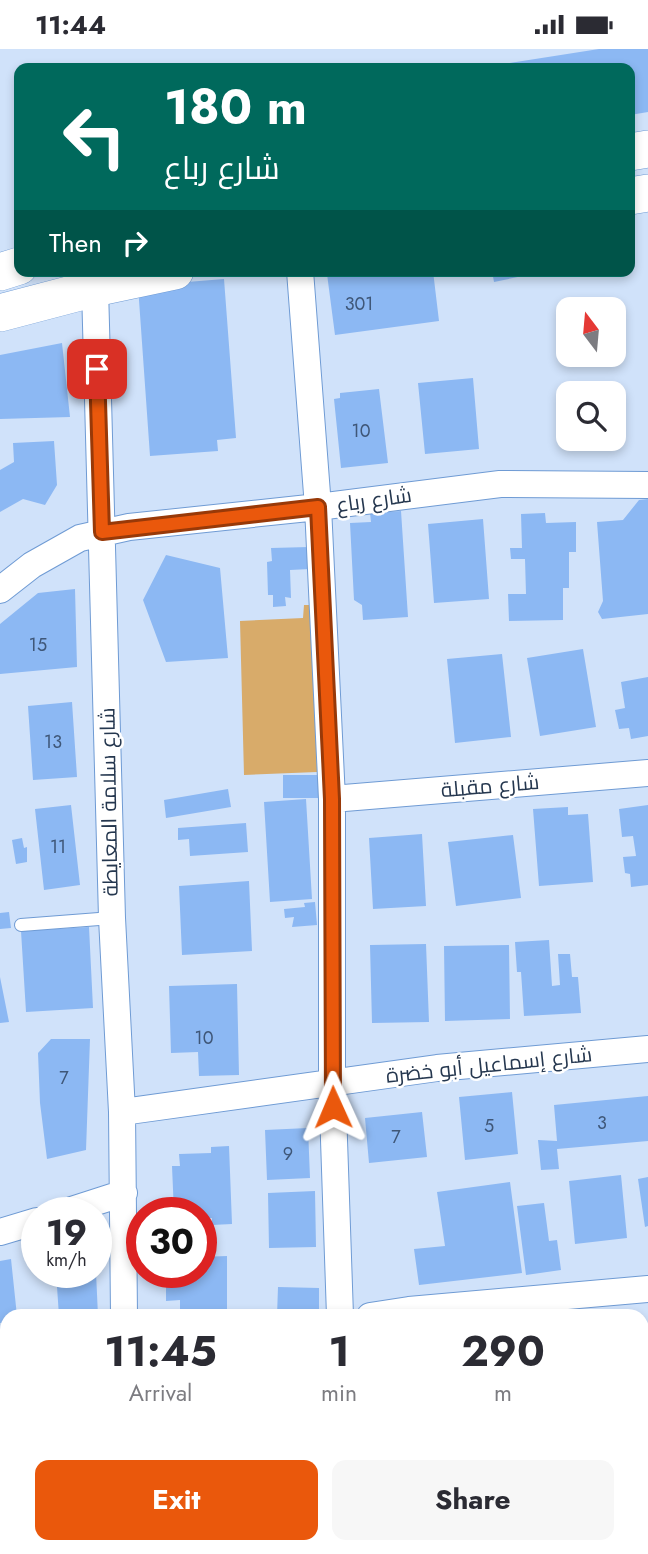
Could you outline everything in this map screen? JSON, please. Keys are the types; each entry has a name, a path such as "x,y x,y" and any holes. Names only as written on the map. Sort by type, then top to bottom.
{"main road":[{"path":"0,313 147,277"}],"street":[{"path":"300,277 318,507 332,799 332,1081 340,1309"},
{"name":"شارع سلامة المعايطة","path":"95,288 112,918 122,1112 124,1309"},
{"name":"شارع رباع","path":"0,590 54,552 80,538 102,532 500,484 648,485"},
{"name":"شارع مقبلة","path":"332,799 648,773"},
{"name":"شارع إسماعيل أبو خضرة","path":"122,1112 437,1068 648,1049"},
{"path":"112,1197 124,1193"},
{"path":"0,1232 21,1226"},
{"path":"421,1309 648,1289"}],"lane":[{"path":"21,925 112,918"}],"shaded area":[{"path":"304,605 313,605 317,772 244,775 240,621 303,618"}],"building":[{"path":"599,49 648,49 648,112 635,114 635,63 509,63"},
{"path":"327,277 434,277 439,321 335,335"},
{"path":"493,277 518,277 494,282"},
{"path":"224,279 236,438 217,440 218,451 150,456 138,286"},
{"path":"62,343 70,417 0,419 0,355"},
{"path":"473,378 479,449 425,454 418,383"},
{"path":"379,389 388,463 341,468 334,399 340,398 340,393"},
{"path":"54,441 57,485 45,505 23,499 0,512 0,470 14,462 13,443"},
{"path":"648,499 648,614 602,619 598,612 603,601 597,522 623,520 639,500"},
{"path":"401,511 408,617 363,620 362,605 354,600 350,523 371,522 370,513"},
{"path":"545,513 546,523 576,522 576,552 569,552 569,588 563,588 563,620 509,621 508,594 526,594 525,559 511,559 510,548 522,548 521,514"},
{"path":"483,519 489,599 434,603 428,524"},
{"path":"309,547 310,569 290,570 291,598 285,597 286,606 273,607 273,595 268,595 267,562 272,561 271,548"},
{"path":"166,555 220,568 228,658 166,662 143,600"},
{"path":"75,589 77,667 0,674 0,624 38,593"},
{"path":"583,649 596,727 540,736 527,658"},
{"path":"502,654 511,737 455,743 447,659"},
{"path":"648,677 648,736 631,739 629,728 619,729 615,710 625,708 621,682"},
{"path":"72,702 77,777 33,780 28,706"},
{"path":"283,775 319,775 319,798 283,798"},
{"path":"228,789 231,807 166,818 164,800"},
{"path":"306,799 312,899 270,902 264,802"},
{"path":"71,805 80,885 44,890 35,809"},
{"path":"648,805 648,885 631,887 630,874 625,873 623,857 636,856 633,836 622,837 619,809"},
{"path":"568,807 568,815 588,814 593,882 539,886 533,809"},
{"path":"246,823 248,852 190,856 189,839 178,840 178,828"},
{"path":"422,834 426,906 373,909 369,838"},
{"path":"513,835 521,898 456,906 448,842"},
{"path":"22,838 24,848 27,847 27,862 16,864 12,840"},
{"path":"249,881 252,951 182,955 179,886"},
{"path":"315,902 317,925 292,927 294,917 285,918 284,909 305,907 304,903"},
{"path":"9,912 11,928 0,929 0,913"},
{"path":"89,927 93,1008 26,1012 21,931"},
{"path":"549,940 552,986 560,985 558,954 570,954 572,977 578,977 581,1013 524,1016 521,972 517,972 515,942"},
{"path":"426,944 429,1022 372,1023 370,945"},
{"path":"509,945 510,1019 445,1021 444,946"},
{"path":"0,977 9,1022 0,1023"},
{"path":"237,984 239,1075 199,1076 198,1052 171,1053 169,986"},
{"path":"51,1039 90,1039 86,1150 47,1159 40,1103 38,1053"},
{"path":"512,1092 518,1154 465,1160 459,1097"},
{"path":"648,1096 648,1141 557,1149 559,1169 541,1170 538,1140 557,1141 554,1105"},
{"path":"422,1112 427,1157 369,1163 365,1118"},
{"path":"308,1128 310,1178 267,1180 265,1130"},
{"path":"229,1146 232,1224 217,1225 217,1197 173,1197 172,1166 180,1166 179,1154 211,1153 211,1147"},
{"path":"621,1175 627,1238 575,1244 569,1181"},
{"path":"648,1177 648,1226 645,1227 638,1179"},
{"path":"510,1182 522,1273 419,1285 414,1249 445,1246 437,1192"},
{"path":"315,1191 316,1247 269,1248 268,1193"},
{"path":"544,1203 549,1241 557,1240 561,1270 526,1275 517,1206"},
{"path":"217,1256 227,1256 227,1309 180,1309 180,1300 166,1301 166,1288 217,1288"},
{"path":"11,1259 16,1309 0,1309 0,1261"},
{"path":"278,1287 319,1288 319,1309 277,1309"},
{"path":"57,1288 97,1288 98,1309 59,1309"}],"route":[{"path":"97,369 102,532 318,507 332,799 333,1107"}]}
